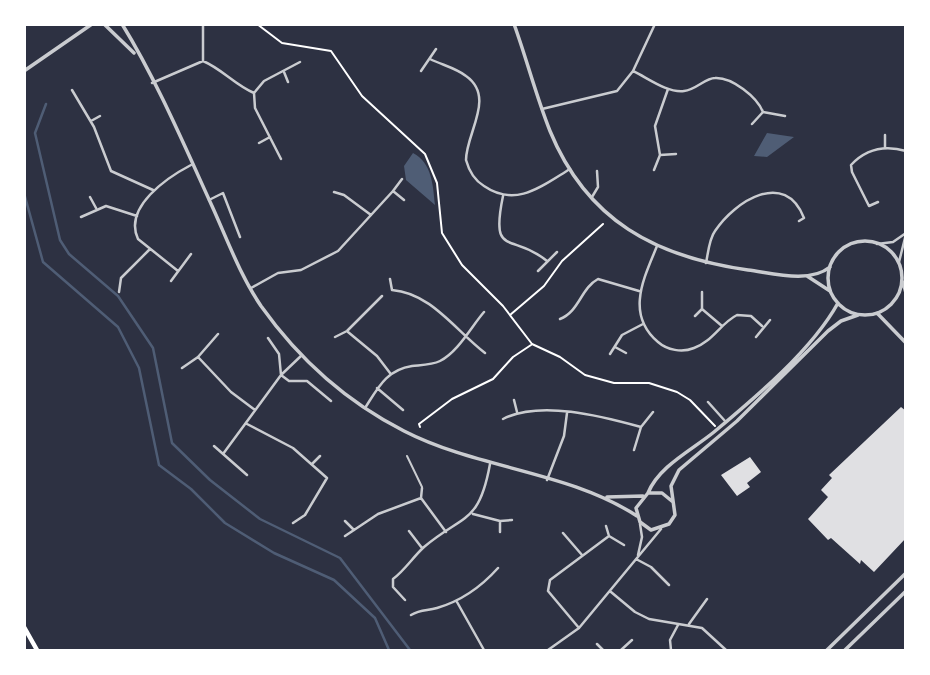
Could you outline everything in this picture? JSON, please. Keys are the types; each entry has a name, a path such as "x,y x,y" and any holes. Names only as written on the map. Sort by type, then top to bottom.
{"main road":[{"path":"24,627 37,650"}],"street":[{"path":"24,71 92,24"},
{"path":"104,24 138,57"},
{"path":"122,24 176,127 191,165 251,288 302,355 331,383 365,408 425,441 455,454 607,498 637,516"},
{"path":"203,24 203,61"},
{"path":"514,24 542,109 570,169 592,197 617,222 657,247 706,263 807,276 831,293 838,303 858,314"},
{"path":"542,109 608,95 623,86 655,24"},
{"path":"421,71 436,48"},
{"path":"430,59 464,74 475,86 480,107 466,152 468,169 481,184 503,196 532,192 570,169"},
{"path":"152,83 203,61 214,66 234,84 254,93"},
{"path":"281,159 256,108 254,93 264,81 300,62"},
{"path":"283,70 288,82"},
{"path":"633,71 668,89 684,91 718,78 752,96 763,112 785,116"},
{"path":"654,170 660,155 655,126 668,89"},
{"path":"72,90 91,121 111,171 153,190"},
{"path":"752,124 763,112"},
{"path":"91,121 100,116"},
{"path":"885,135 885,147"},
{"path":"259,144 270,137"},
{"path":"878,202 869,206 852,172 852,165 869,152 885,147 905,151"},
{"path":"660,155 676,154"},
{"path":"178,271 150,250 135,233 136,216 153,190 191,165"},
{"path":"592,197 598,187 597,171"},
{"path":"251,288 278,273 301,270 327,258 353,236 402,179"},
{"path":"393,191 404,200"},
{"path":"334,192 344,195 370,215"},
{"path":"706,263 715,231 732,212 752,197 768,192 782,194 801,209 804,218 799,221"},
{"path":"209,200 223,193 240,237"},
{"path":"503,196 498,226 502,237 510,245 534,252 547,261"},
{"path":"90,197 96,208"},
{"path":"81,217 96,208 118,208 136,216"},
{"path":"877,244 893,242 905,234"},
{"path":"905,234 899,262 905,293"},
{"path":"807,276 830,267 846,247 866,241 891,251 899,262"},
{"path":"657,247 639,291 643,324 661,344 678,350 692,349 702,344 733,316 743,314 751,316 762,326"},
{"path":"119,292 121,278 150,250"},
{"path":"538,271 556,252"},
{"path":"171,281 191,254"},
{"path":"830,267 831,293"},
{"path":"548,650 579,628 661,529 673,519 671,486 679,470 729,429 828,331 841,321 858,314 877,313 890,306 898,296 902,277"},
{"path":"390,279 392,290 410,292 422,299 485,354"},
{"path":"560,319 571,313 590,285 598,279 639,291"},
{"path":"695,316 702,309 702,292"},
{"path":"335,337 347,331 382,296"},
{"path":"637,558 642,537 636,508 654,479 717,430 825,326 838,303"},
{"path":"702,309 722,326"},
{"path":"365,408 390,373 439,362 454,351 484,312"},
{"path":"877,313 905,343"},
{"path":"756,337 762,326 770,320"},
{"path":"610,355 622,335 643,324"},
{"path":"347,331 377,356 390,373"},
{"path":"183,368 198,357 218,334"},
{"path":"268,338 278,354 281,375 289,381 307,381 331,401"},
{"path":"615,347 626,353"},
{"path":"223,454 281,375 302,355"},
{"path":"198,357 231,392 255,410"},
{"path":"377,388 403,410"},
{"path":"514,400 517,412"},
{"path":"708,402 725,421"},
{"path":"503,419 517,412 567,412 640,427"},
{"path":"547,480 564,436 567,412"},
{"path":"634,450 640,427 653,412"},
{"path":"247,424 293,447 327,478 305,515 293,523"},
{"path":"214,446 247,475"},
{"path":"312,464 320,456"},
{"path":"405,600 393,587 393,579 408,567 422,548 473,513 490,464"},
{"path":"422,488 421,499 446,532"},
{"path":"607,498 662,493 673,502"},
{"path":"345,536 398,505 421,499"},
{"path":"473,513 500,521 512,520"},
{"path":"345,521 354,530"},
{"path":"500,521 500,532"},
{"path":"640,522 651,530 661,529"},
{"path":"606,526 609,536 624,545"},
{"path":"409,531 422,548"},
{"path":"563,533 582,555"},
{"path":"579,628 548,591 550,580 609,536"},
{"path":"637,558 651,567 669,585"},
{"path":"411,615 422,608 434,609 457,601 478,587 498,568"},
{"path":"827,650 905,573"},
{"path":"611,592 635,612 678,625 689,624 702,628 726,650"},
{"path":"845,650 905,592"},
{"path":"689,624 707,599"},
{"path":"457,601 483,650"},
{"path":"671,650 670,640 678,625"},
{"path":"621,650 632,640"},
{"path":"597,645 603,650"}],"lane":[{"path":"407,456 422,488"}],"path":[{"path":"257,24 282,43 331,51 362,96 420,148 437,183 442,233 462,265 532,344 560,357 585,375 614,383 649,383 677,392 691,400 717,430"},
{"path":"509,316 544,286 562,261 603,224"},
{"path":"420,427 419,424 446,402 493,379 513,357 532,344"}],"water":[{"path":"767,133 794,137 767,157 754,156"},
{"path":"413,153 428,169 435,205 406,180 404,166"}],"building":[{"path":"901,407 906,411 906,538 874,572 861,560 860,564 831,538 828,540 808,519 828,497 821,490 832,478 829,475"},
{"path":"750,457 761,472 747,483 750,487 737,496 721,475"}],"waterway":[{"path":"46,104 35,133 60,240 69,254 118,296 153,348 172,443 210,480 260,519 340,558 410,650"},
{"path":"24,193 43,262 118,327 139,368 159,465 191,489 225,523 274,553 334,580 375,618 389,650"}]}
